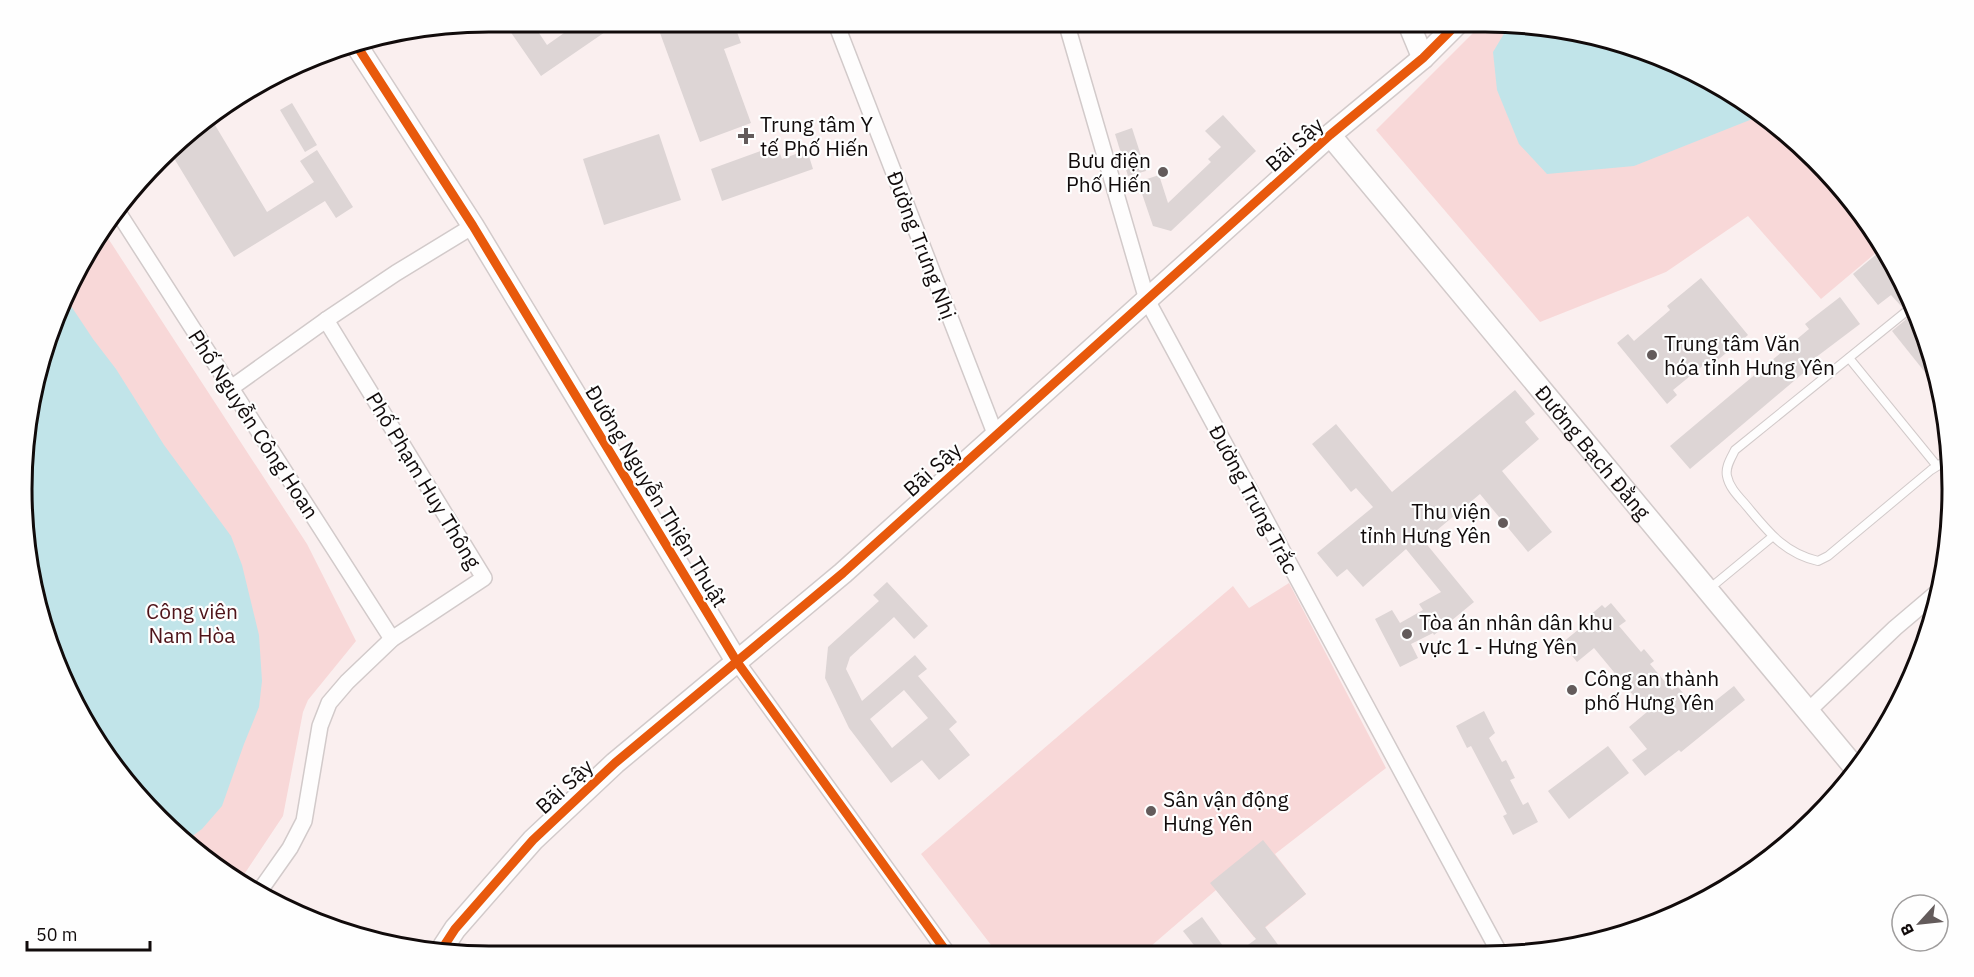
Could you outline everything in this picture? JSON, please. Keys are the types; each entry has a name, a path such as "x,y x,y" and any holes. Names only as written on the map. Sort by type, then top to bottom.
{"street":[{"name":"Đường Trưng Nhị","path":"839,32 996,436"},
{"name":"Đường Trưng Trắc","path":"1069,32 1147,300 1496,946"},
{"path":"1412,32 1423,58"},
{"name":"Bãi Sậy","path":"445,944 455,928 533,840 615,763 843,573 1330,135 1423,58 1449,32"},
{"name":"Đường Nguyễn Thiện Thuật","path":"360,50 473,226 737,662 942,946"},
{"name":"Đường Bạch Đằng","path":"1330,135 1851,763"},
{"name":"Phố Nguyễn Công Hoan","path":"121,217 392,639"},
{"path":"231,388 396,273 473,226"},
{"name":"Phố Phạm Huy Thông","path":"326,320 484,578 392,639"},
{"path":"1808,711 1895,628 1929,599"},
{"path":"264,886 290,848 304,820 320,726 329,703 346,682 392,639"}],"lane":[{"path":"1907,312 1735,450 1726,474 1729,485 1772,537 1797,554 1818,561 1828,556 1942,463"},
{"path":"1849,358 1937,466"},
{"path":"1708,590 1772,537"}],"green space":[{"path":"1474,32 1545,35 1604,47 1660,66 1688,79 1764,126 1809,165 1829,187 1848,210 1876,253 1821,299 1748,216 1666,272 1540,322 1376,130"},
{"name":"Công viên Nam Hòa","path":"107,237 307,544 356,641 308,700 303,712 283,816 244,874 187,832 165,812 126,767 93,717 66,663 47,607 40,578 32,518 32,459 35,429 47,370 66,314 93,260"},
{"name":"Sân vận động Hưng Yên","path":"1289,583 1386,768 1275,854 1306,894 1254,937 1216,890 1151,946 992,946 921,854 1233,586 1249,608"}],"water":[{"path":"1505,32 1545,35 1604,47 1660,66 1688,79 1753,119 1634,166 1547,174 1519,144 1497,90 1493,52"},
{"path":"70,305 116,369 164,445 231,536 242,565 259,635 262,681 259,707 222,806 202,829 192,836 165,812 126,767 79,691 66,663 47,607 35,548 32,518 32,459 40,399 47,370"}],"building":[{"path":"511,32 538,32 547,45 565,32 605,32 541,76"},
{"path":"737,32 741,43 724,49 751,123 700,142 660,33"},
{"path":"292,103 317,145 305,152 280,110"},
{"path":"1223,115 1256,151 1171,231 1153,226 1138,182 1159,175 1168,203 1211,162 1208,159 1221,147 1205,131"},
{"path":"214,123 267,212 314,182 300,161 317,150 353,207 336,218 325,201 234,257 173,157"},
{"path":"1132,128 1146,171 1128,176 1115,134"},
{"path":"659,134 681,200 604,225 583,159"},
{"path":"777,145 782,159 807,150 813,169 722,201 711,169"},
{"path":"1877,254 1904,305 1902,307 1891,295 1878,305 1853,274"},
{"path":"1701,278 1748,335 1714,363 1711,359 1673,390 1677,395 1667,404 1617,343 1628,334 1634,341 1670,310 1667,306"},
{"path":"1840,297 1860,324 1811,361 1814,364 1690,469 1670,446 1809,329 1805,324"},
{"path":"1909,317 1929,377 1892,331"},
{"path":"1515,390 1535,414 1525,422 1539,439 1502,471 1552,532 1528,552 1480,494 1424,541 1474,602 1434,635 1433,633 1411,644 1418,658 1400,667 1375,619 1392,610 1400,623 1423,610 1419,604 1441,592 1406,549 1363,587 1347,569 1337,577 1317,553 1373,507 1356,488 1351,492 1312,444 1336,424 1392,492"},
{"path":"887,582 928,626 914,639 894,617 850,657 846,669 862,701 915,655 927,669 918,676 957,722 949,729 970,755 939,780 922,760 891,783 849,728 825,678 828,647 879,601 873,595","holes":["904,690 928,718 892,748 870,719"]},
{"path":"1611,603 1626,621 1619,626 1641,652 1644,649 1654,661 1650,664 1672,690 1677,686 1700,713 1734,686 1745,700 1681,752 1679,750 1645,776 1632,760 1647,749 1629,727 1647,712 1594,648 1577,662 1562,643 1590,620 1588,617 1602,605 1605,608"},
{"path":"1484,711 1495,733 1489,738 1502,762 1506,760 1515,778 1510,780 1523,805 1528,802 1538,822 1513,835 1503,816 1507,814 1471,746 1467,748 1456,726"},
{"path":"1608,746 1629,773 1569,819 1548,791"},
{"path":"1263,840 1306,894 1265,927 1279,946 1246,946 1256,939 1210,883"},
{"path":"1202,917 1223,946 1195,946 1183,931"}],"cycle path":[{"path":"445,944 455,929 533,840 615,763 843,573 1330,135 1423,58 1449,32"},
{"path":"360,50 473,226 737,662 942,946"}],"place":[{"name":"Trung tâm Y tế Phố Hiến","path":"746,136"},
{"name":"Bưu điện Phố Hiến","path":"1163,172"},
{"name":"Trung tâm Văn hóa tỉnh Hưng Yên","path":"1652,355"},
{"name":"Thu viện tỉnh Hưng Yên","path":"1503,523"},
{"name":"Tòa án nhân dân khu vực 1 - Hưng Yên","path":"1407,634"},
{"name":"Công an thành phố Hưng Yên","path":"1572,690"},
{"name":"Sân vận động Hưng Yên","path":"1151,811"}]}
